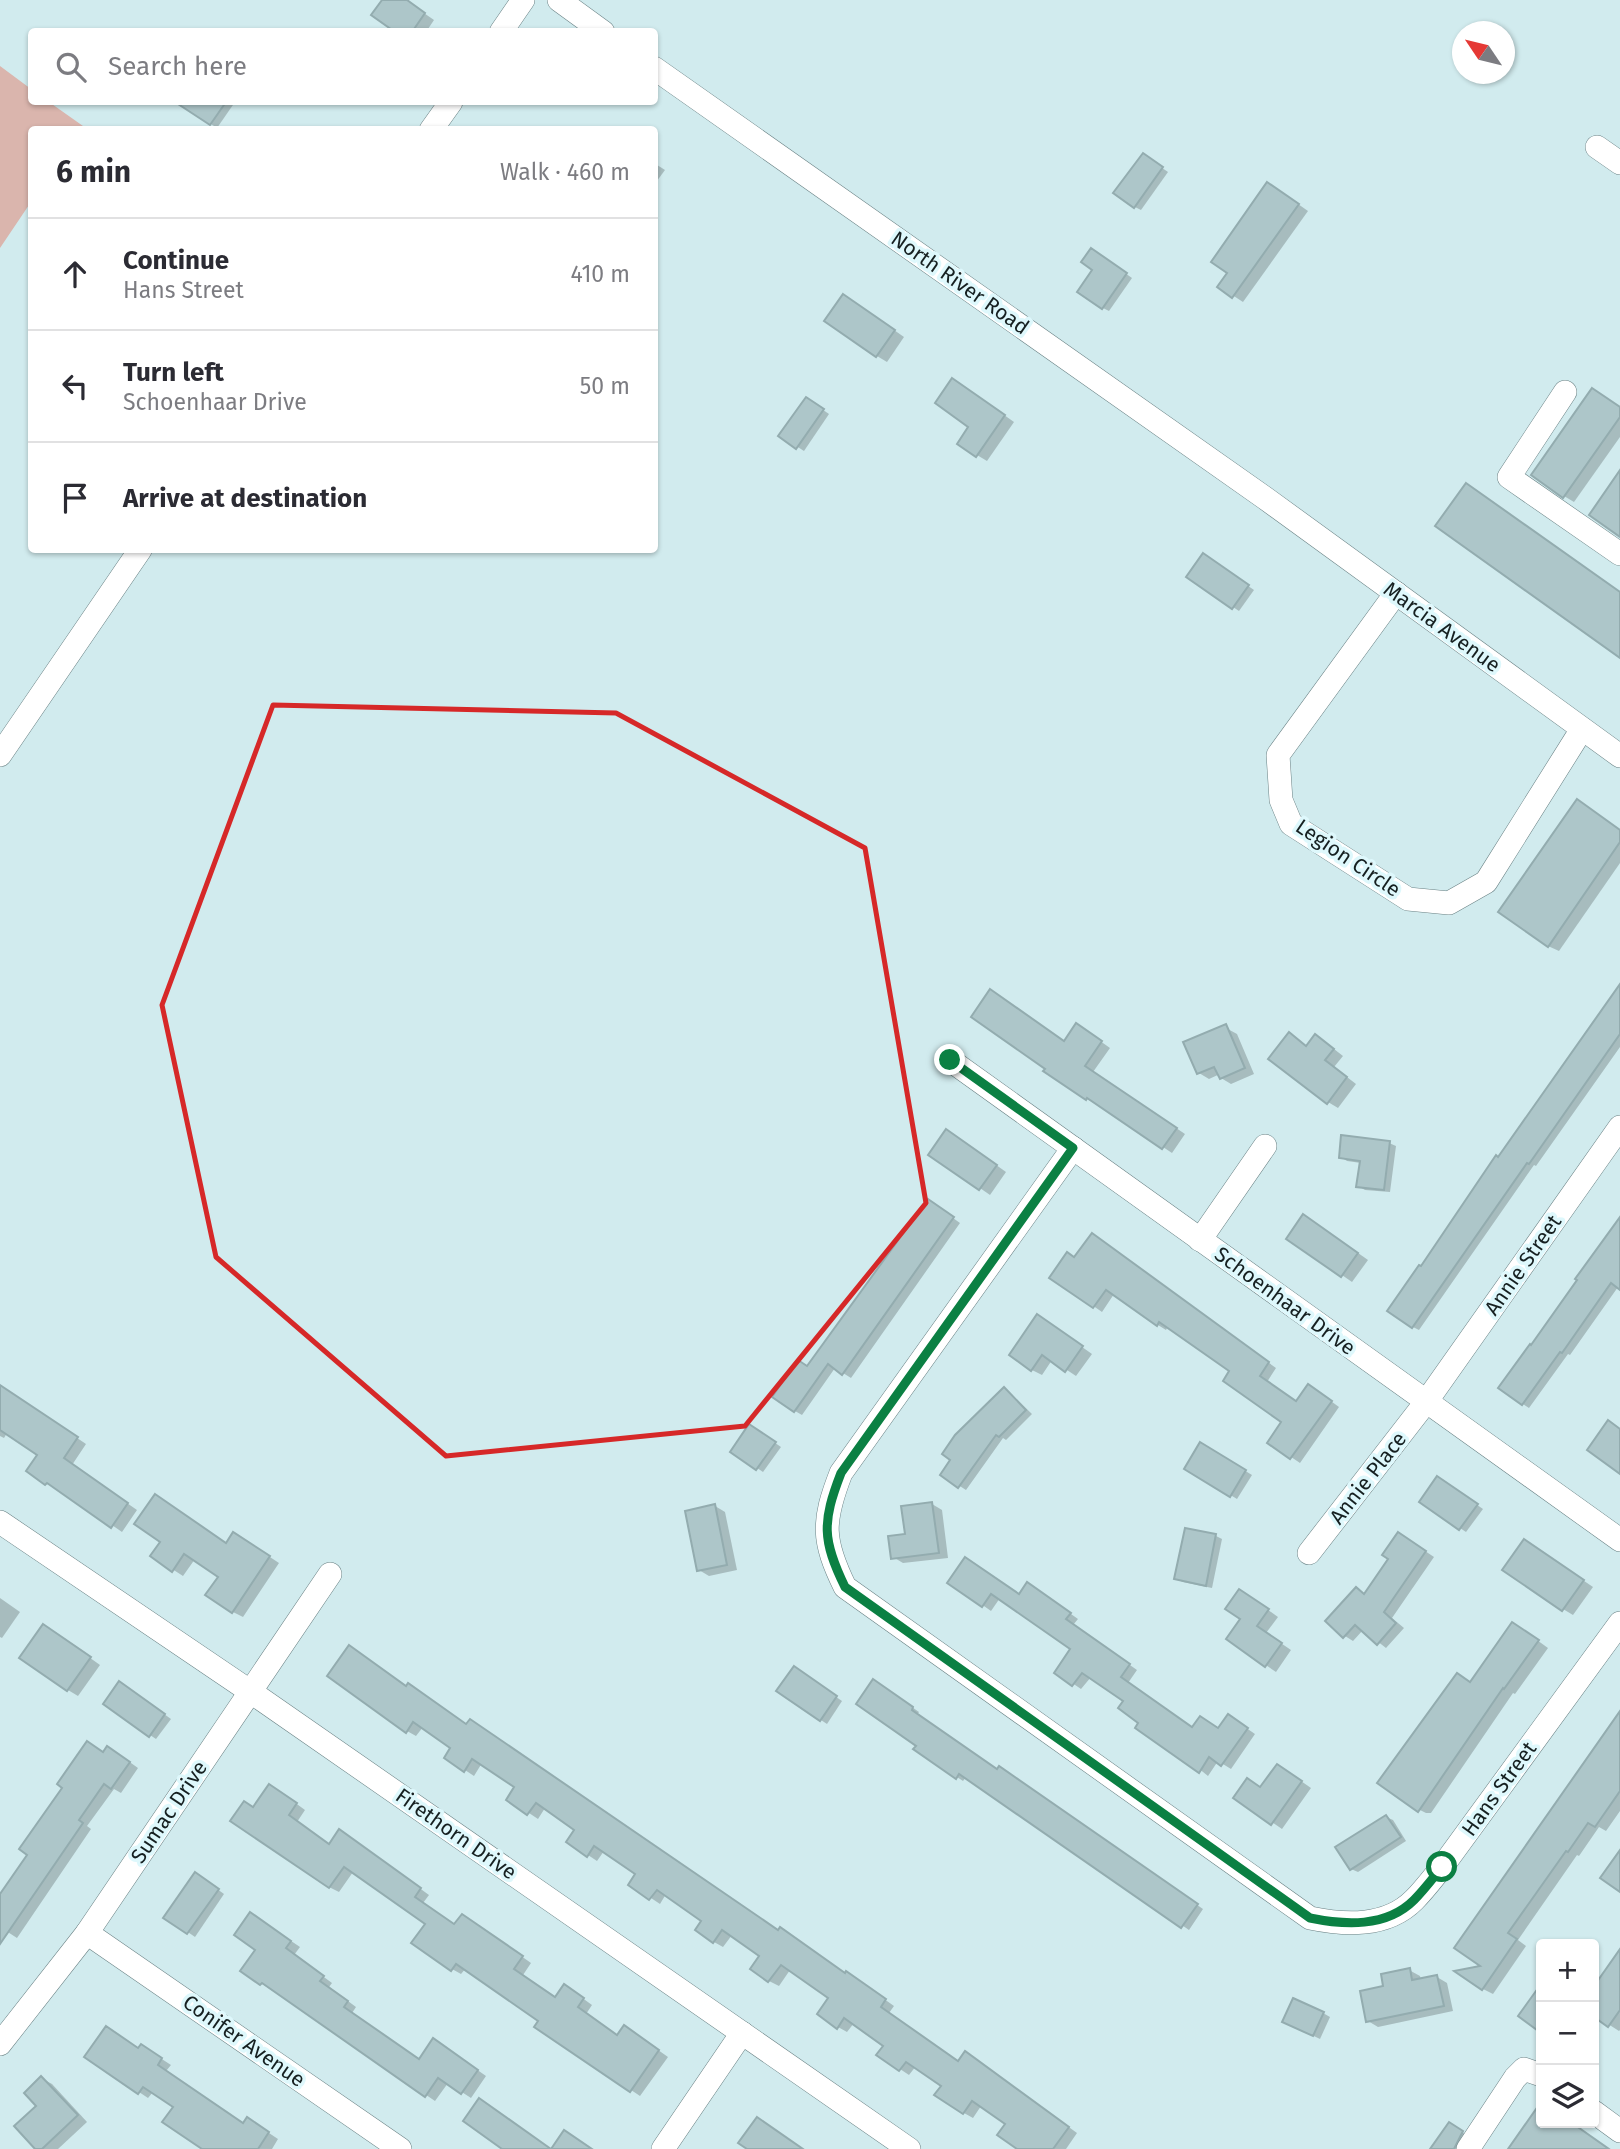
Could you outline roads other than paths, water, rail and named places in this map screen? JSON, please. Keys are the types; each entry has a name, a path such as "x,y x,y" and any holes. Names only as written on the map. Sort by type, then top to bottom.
{"street":[{"path":"504,28 523,0"},
{"path":"559,0 598,28"},
{"name":"North River Road","path":"658,71 1265,498"},
{"path":"434,126 450,105"},
{"path":"1597,147 1620,163"},
{"path":"1564,392 1509,477 1620,554"},
{"name":"Marcia Avenue","path":"1265,498 1620,756"},
{"path":"0,755 138,553"},
{"name":"Legion Circle","path":"1396,593 1278,755 1281,800 1291,824 1408,898 1449,903 1486,883 1582,729"},
{"name":"Schoenhaar Drive","path":"950,1060 1620,1540"},
{"name":"Annie Street","path":"1426,1402 1620,1127"},
{"path":"1200,1240 1265,1146"},
{"name":"Hans Street","path":"1073,1148 841,1473 832,1496 826,1525 831,1559 845,1587 1310,1918 1334,1923 1362,1923 1388,1916 1412,1902 1442,1867 1620,1623"},
{"name":"Annie Place","path":"1309,1553 1426,1402"},
{"name":"Firethorn Drive","path":"0,1522 251,1692 909,2149"},
{"name":"Sumac Drive","path":"0,2044 87,1933 330,1574"},
{"name":"Conifer Avenue","path":"87,1933 400,2149"},
{"path":"663,2149 742,2033"},
{"path":"1468,2149 1514,2078 1524,2069 1536,2073"},
{"path":"1599,2116 1620,2131"}]}
